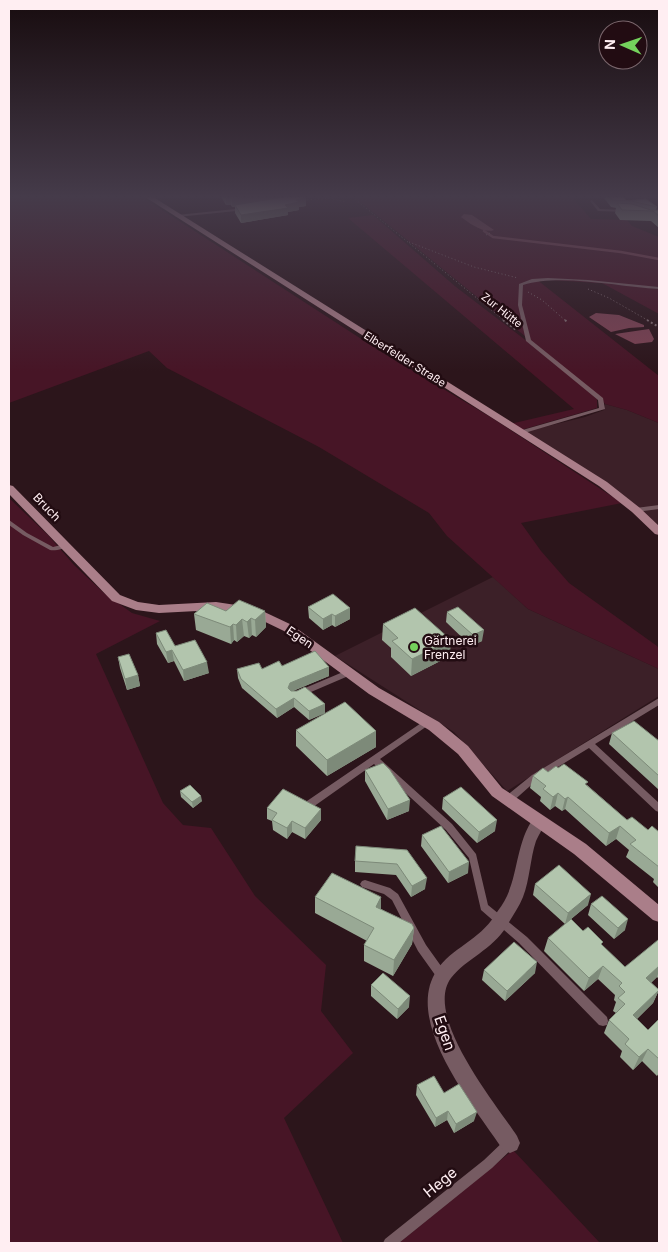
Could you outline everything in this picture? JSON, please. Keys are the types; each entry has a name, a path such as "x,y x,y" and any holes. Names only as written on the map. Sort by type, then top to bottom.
{"main road":[{"name":"Elberfelder Straße","path":"237,253 603,484 636,510 659,532"},
{"name":"Bruch","path":"9,488 65,546"},
{"name":"Egen","path":"65,546 104,587 123,601 136,606 159,609 216,606 256,612 288,628 374,690 427,722 463,750 486,781 508,800 555,830 580,849 659,915"}],"street":[{"path":"442,976 488,938 517,895 530,839 534,828 540,821"},
{"name":"Egen","path":"442,976 436,995 437,1021 449,1050 510,1143"}],"lane":[{"path":"521,432 602,409 601,399 529,341 520,305 521,284 529,281 596,282 659,288"},
{"path":"636,510 659,507"},
{"path":"9,522 25,534 52,549 65,546"},
{"path":"294,696 350,672"},
{"path":"508,800 534,777 659,701"},
{"path":"310,804 427,722"},
{"path":"590,744 659,808"},
{"path":"374,759 449,827 473,856 484,907 523,940 603,1021"},
{"path":"365,884 387,891 395,897 422,948 442,976"},
{"name":"Hege","path":"389,1243 488,1164 510,1143"}],"path":[{"name":"Zur Hütte","path":"420,253 529,341"},
{"path":"438,253 474,267 529,281"},
{"path":"520,288 542,300 568,322"},
{"path":"588,289 609,298 659,327"}],"shaded area":[{"path":"9,253 229,253 383,353 492,418 622,503 521,523 541,551 569,583 657,646 659,649 659,669 528,609 447,536 429,513 319,447 167,368 149,351 9,403"},
{"path":"390,253 417,253 456,287 536,348 597,399 597,408 521,430 510,424 574,409"},
{"path":"424,253 659,253 659,287 536,279 659,376 659,423 627,410 605,404 601,398"},
{"path":"602,283 659,289 659,314"},
{"path":"596,313 619,315 644,325 644,327 611,332 589,317"},
{"path":"649,329 654,339 652,342 635,344 615,334"},
{"path":"605,404 627,410 659,423 659,527 632,504 523,432 585,417 604,410"},
{"path":"9,498 104,593 132,613 160,621 96,654 163,803 183,825 211,828 255,896 326,965 321,1011 353,1053 284,1118 343,1243 9,1243"},
{"path":"493,577 528,609 659,669 659,696 507,791 454,732 335,656"},
{"path":"513,1150 600,1243 399,1243"}],"building":[{"path":"333,594 350,608 335,616 332,614 323,619 308,607"},
{"path":"239,600 265,611 255,620 251,618 247,622 242,619 236,625 233,624 230,627 194,614 207,603 226,611"},
{"path":"458,607 484,630 473,635 447,612"},
{"path":"415,608 451,640 412,659 392,641 398,638 383,624"},
{"path":"166,630 175,646 195,640 207,662 183,670 172,650 166,652 156,633"},
{"path":"315,651 329,667 290,683 288,688 291,691 297,691 305,687 325,704 309,711 294,698 276,709 241,679 237,669 259,663 262,669 279,661 282,666"},
{"path":"129,654 138,675 125,679 118,657"},
{"path":"345,702 376,731 327,760 296,730"},
{"path":"634,721 659,741 659,776 612,733"},
{"path":"383,763 390,770 410,800 388,809 365,770"},
{"path":"564,764 588,782 585,784 627,820 632,817 648,830 652,826 659,832 659,867 630,844 636,840 620,826 609,833 568,797 565,799 558,793 553,797 543,789 546,786 533,776 543,768 548,772 556,766 558,768"},
{"path":"190,785 201,796 192,802 180,791"},
{"path":"461,787 497,820 479,832 443,798"},
{"path":"283,789 321,809 305,828 292,821 287,828 272,820 277,813 267,808"},
{"path":"441,826 469,862 449,872 422,835"},
{"path":"356,846 407,850 427,878 412,886 397,864 355,861"},
{"path":"559,865 591,894 568,913 535,884"},
{"path":"332,873 381,897 376,907 412,924 414,928 394,960 364,945 374,928 315,897"},
{"path":"602,896 628,919 618,928 591,904"},
{"path":"571,919 583,931 588,927 603,942 601,944 625,967 658,940 659,966 646,978 659,990 633,1015 648,1030 659,1019 659,1059 648,1049 639,1057 625,1044 629,1039 609,1020 625,1004 618,998 625,992 619,986 622,983 603,966 589,978 548,938"},
{"path":"514,942 537,962 507,991 484,970"},
{"path":"383,973 410,996 398,1009 371,985"},
{"path":"434,1076 444,1093 459,1084 477,1112 456,1124 448,1111 436,1118 417,1085"}],"waterway":[{"path":"629,253 659,259"}],"place":[{"name":"Gärtnerei Frenzel","path":"414,647"}]}
